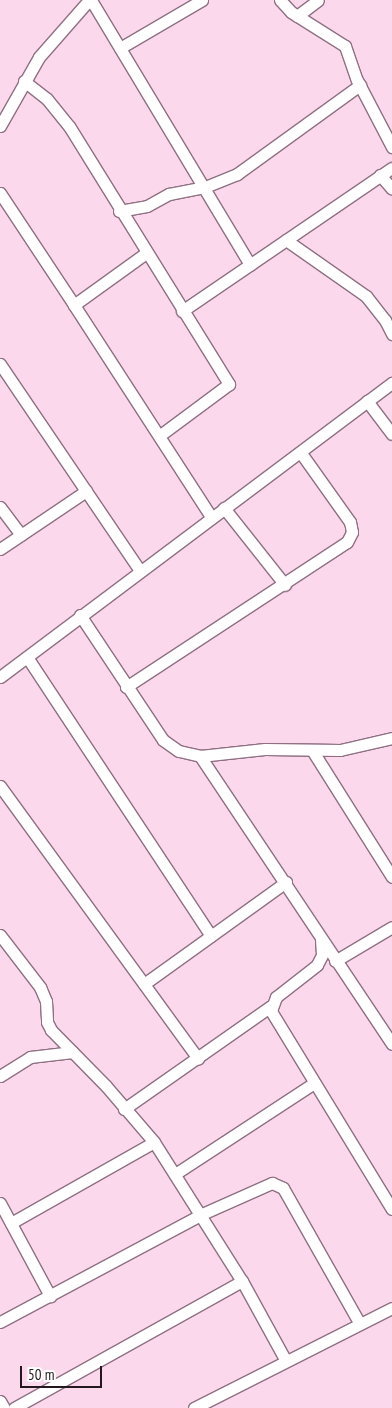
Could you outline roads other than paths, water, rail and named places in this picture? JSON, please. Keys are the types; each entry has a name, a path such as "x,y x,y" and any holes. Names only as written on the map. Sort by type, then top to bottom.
{"street":[{"path":"0,126 24,80 47,47 90,0 205,187 250,265"},
{"path":"280,0 297,16 345,46 360,86 392,146"},
{"path":"297,16 318,0"},
{"path":"120,48 196,1"},
{"path":"24,80 62,117 182,312 230,384 159,436"},
{"path":"119,211 147,206 169,194 205,187 237,174 360,86"},
{"path":"182,312 392,168"},
{"path":"380,175 392,189"},
{"path":"0,193 74,305 124,388 159,436 211,517"},
{"path":"286,240 366,296 385,320 392,334"},
{"path":"74,305 146,253"},
{"path":"0,364 140,571"},
{"path":"0,677 80,615 211,517 301,453 392,383"},
{"path":"367,401 392,434"},
{"path":"126,687 337,550 352,532 344,511 301,453"},
{"path":"0,549 86,491"},
{"path":"0,507 21,535"},
{"path":"224,508 285,585"},
{"path":"80,615 126,687 164,740 179,751 200,756 265,749 340,750 391,739"},
{"path":"26,657 211,936"},
{"path":"312,750 392,877"},
{"path":"200,756 286,882 335,961 392,1044"},
{"path":"0,786 198,1059"},
{"path":"144,984 286,882"},
{"path":"335,961 392,927"},
{"path":"0,935 40,987 46,1002 48,1026 154,1142 202,1214 286,1361"},
{"path":"124,1109 198,1059 271,1006 282,992 317,965 322,954 321,939"},
{"path":"271,1006 278,1026 392,1209"},
{"path":"381,1028 392,1022"},
{"path":"0,1076 30,1057 73,1052"},
{"path":"175,1174 314,1083"},
{"path":"11,1223 154,1142"},
{"path":"0,1322 202,1214 272,1183 283,1188 360,1324"},
{"path":"0,1203 50,1296"},
{"path":"14,1408 242,1281"},
{"path":"194,1408 392,1308"},
{"path":"0,1401 4,1408"}]}
